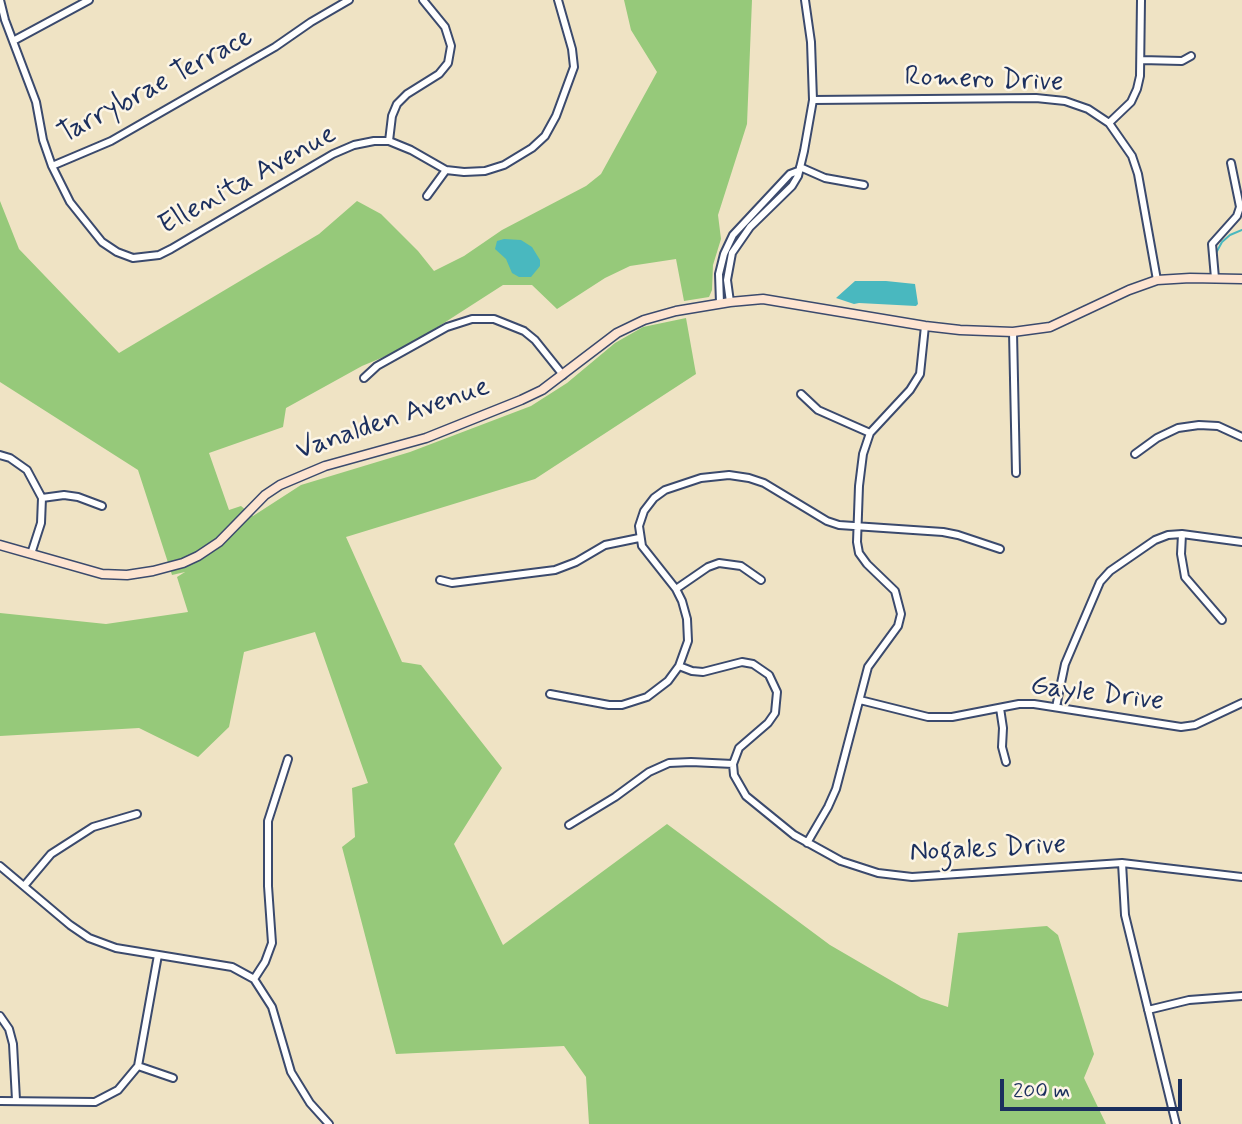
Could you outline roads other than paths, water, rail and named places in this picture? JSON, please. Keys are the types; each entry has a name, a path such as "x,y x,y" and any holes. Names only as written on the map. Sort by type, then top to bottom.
{"main road":[{"name":"Vanalden Avenue","path":"0,545 102,574 127,575 183,562 219,542 265,495 302,473 425,438 542,390 617,333 644,320 725,302 763,299 925,326 1013,332 1039,330 1060,323 1129,289 1157,280 1242,279"}],"street":[{"path":"0,0 34,95 43,140 52,166"},
{"path":"13,41 89,0"},
{"name":"Tarrybrae Terrace","path":"52,166 111,141 275,47 349,0"},
{"path":"423,0 445,27 451,46 448,63 439,74 407,94 397,104 392,116 389,141 455,172 485,172 504,165 532,148 545,136 556,116 574,67 572,49 558,0"},
{"path":"725,302 719,274 733,235 790,174 799,169 808,136 813,100 811,42 805,0"},
{"path":"1109,123 1130,102 1137,89 1141,60 1141,0"},
{"path":"1141,60 1182,61 1191,56"},
{"name":"Romero Drive","path":"813,100 1036,98 1065,101 1088,109 1109,123 1132,156 1138,174 1157,280"},
{"name":"Ellenita Avenue","path":"52,166 70,202 102,242 133,258 171,249 333,154 364,143 389,141"},
{"path":"1215,278 1212,244 1237,216 1240,208 1231,163"},
{"path":"799,169 825,178 864,185"},
{"path":"427,197 446,170"},
{"path":"364,378 377,366 447,327 472,318 494,319 524,331 535,340 563,375"},
{"path":"807,843 836,789 868,667 894,634 901,614 895,591 859,553 857,542 863,454 870,433 916,382 920,374 925,326"},
{"path":"1013,332 1016,473"},
{"path":"802,394 818,410 870,433"},
{"path":"1135,454 1168,432 1189,427 1218,426 1242,437"},
{"path":"0,455 10,458 27,470 42,498 41,523 31,554"},
{"path":"550,694 609,705 636,701 657,691 679,666 688,641 687,619 682,601 676,589 647,554 639,538 639,526 645,510 654,498 666,490 712,476 749,478 764,483 827,521 858,527 943,532 1000,549"},
{"path":"42,498 78,496 103,506"},
{"path":"1182,534 1181,554 1185,577 1222,620"},
{"path":"1056,707 1065,664 1100,582 1110,571 1155,540 1168,535 1182,534 1242,542"},
{"path":"440,580 452,583 555,570 576,562 605,545 639,538"},
{"path":"676,589 719,563 741,566 761,580"},
{"path":"569,825 649,772 669,763 733,764 739,748 768,723 775,713 778,703 774,683 761,668 753,664 733,663 703,672 679,666"},
{"name":"Gayle Drive","path":"860,700 928,717 952,717 1034,704 1181,727 1195,726 1242,703"},
{"path":"1000,708 1006,762"},
{"path":"254,979 265,962 272,943 268,886 268,821 288,759"},
{"name":"Nogales Drive","path":"733,764 734,775 746,796 807,843 833,857 878,873 912,877 1122,863 1242,877"},
{"path":"24,886 51,854 93,827 137,814"},
{"path":"1122,863 1125,915 1176,1124"},
{"path":"0,866 89,938 116,948 232,967 254,979 272,1007 291,1072 310,1103 329,1124"},
{"path":"0,1101 94,1102 118,1090 138,1066 158,955"},
{"path":"1148,1010 1189,1000 1242,996"},
{"path":"0,1016 9,1029 13,1044 16,1100"},
{"path":"138,1066 173,1078"}],"water":[{"path":"521,240 532,247 540,260 540,266 531,277 519,277 512,273 506,259 495,249 497,241"},
{"path":"855,281 915,284 918,304 854,304 836,298"}],"waterway":[{"path":"1217,266 1216,253 1222,242 1242,230"}]}
